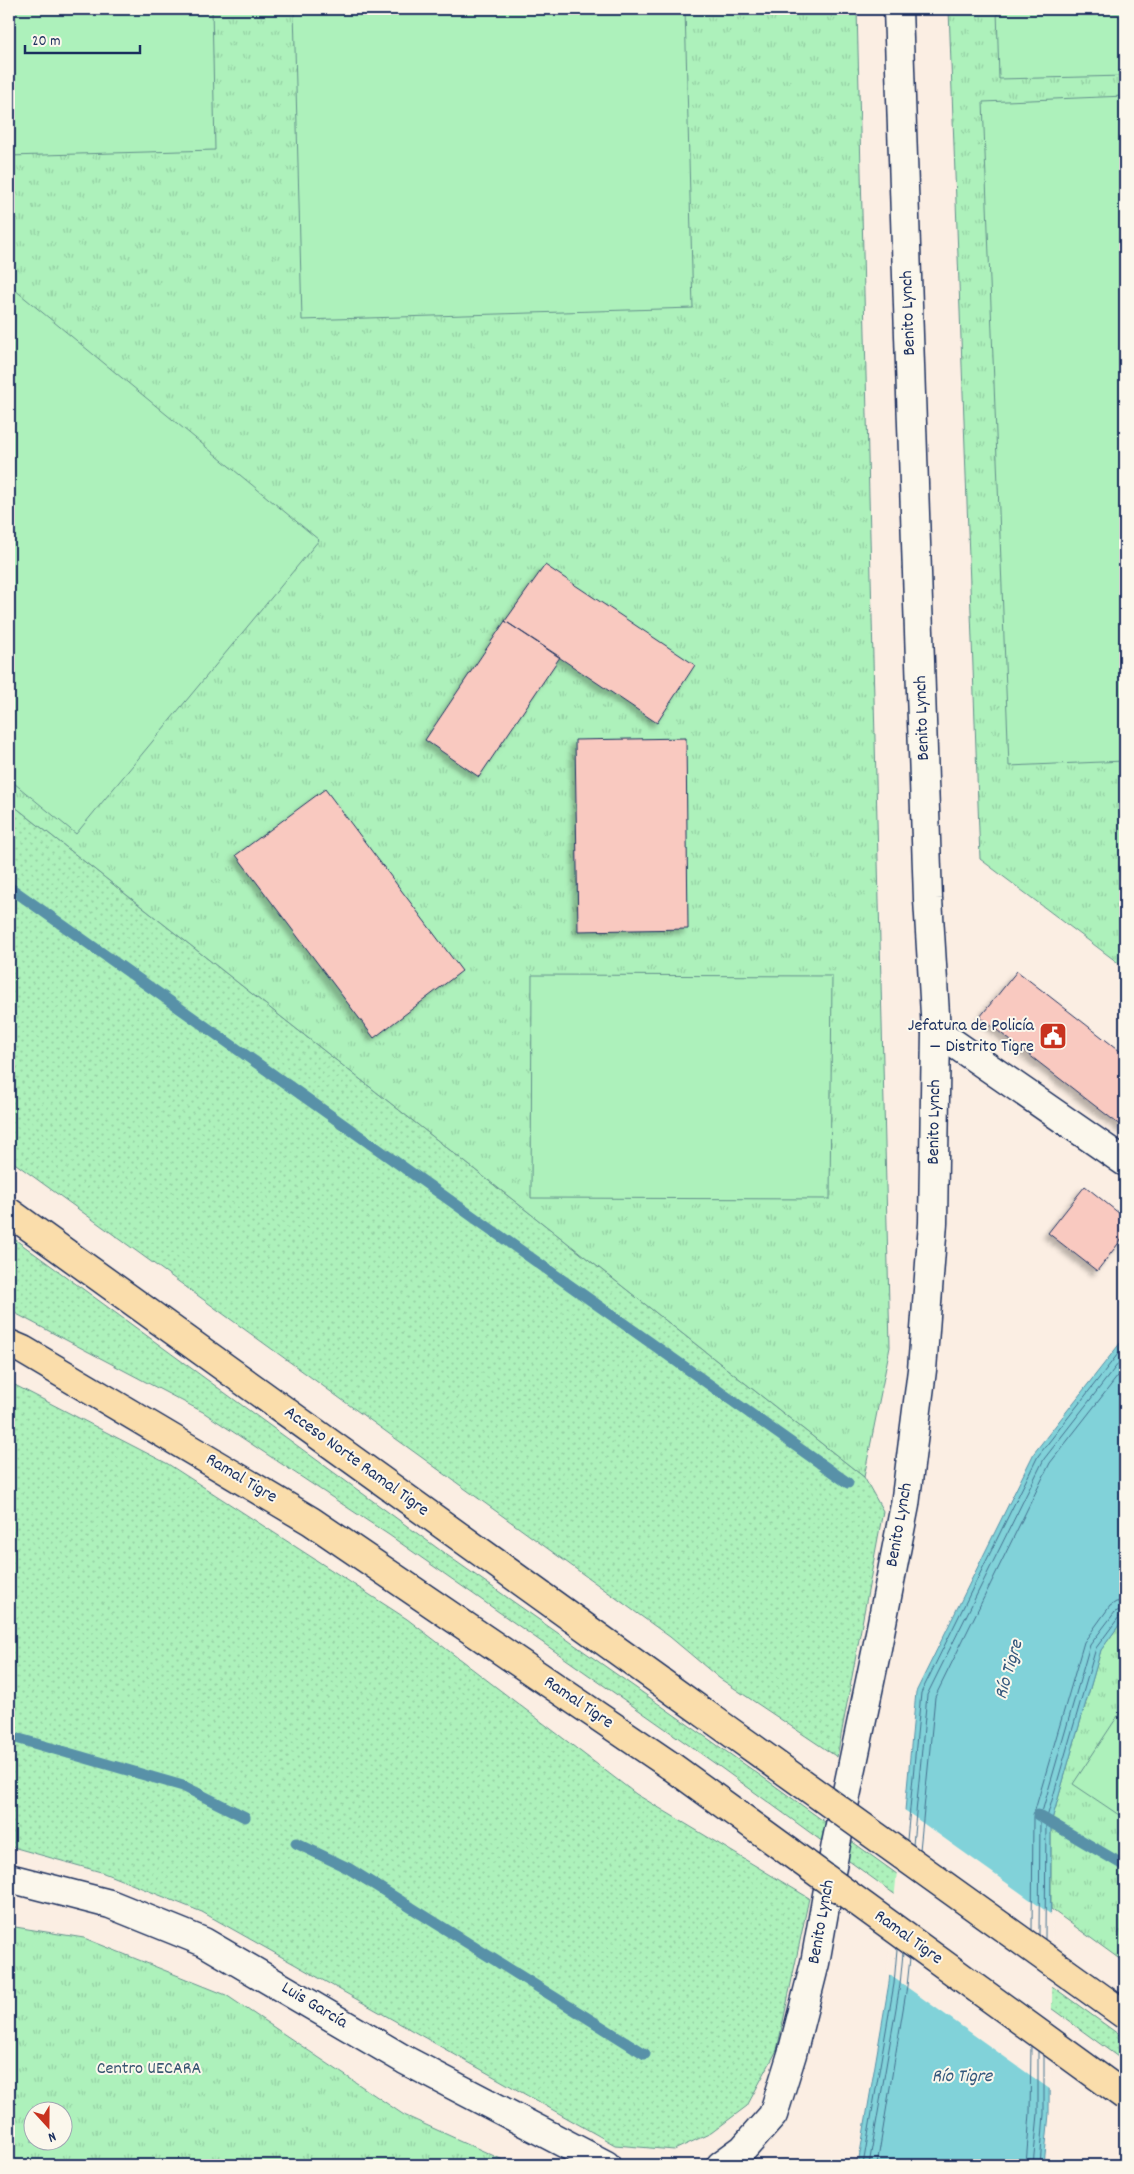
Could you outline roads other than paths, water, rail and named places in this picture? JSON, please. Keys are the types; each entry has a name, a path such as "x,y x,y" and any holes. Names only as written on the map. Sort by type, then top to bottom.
{"highway":[{"name":"Acceso Norte Ramal Tigre","path":"9,1212 1125,2016"},
{"name":"Ramal Tigre","path":"9,1344 23,1350 311,1521 671,1766 1125,2096"}],"street":[{"name":"Benito Lynch","path":"722,2165 743,2150 773,2115 792,2054 815,1963 836,1844 905,1505 922,1370 933,1223 936,1031 928,899 898,9"},
{"path":"936,1031 1125,1162"},
{"name":"Luis García","path":"9,1878 110,1904 204,1942 405,2060 606,2165"}],"water":[{"name":"Río Tigre","path":"1125,1337 1125,1617 1101,1650 1051,1823 1049,2114 1044,2165 858,2165 889,1983 916,1692 1034,1453"}],"waterway":[{"path":"9,887 848,1483"},
{"path":"9,1736 183,1786 245,1817"},
{"path":"1038,1815 1125,1866"},
{"path":"296,1843 348,1868 645,2054"}],"place":[{"name":"Jefatura de Policía — Distrito Tigre","path":"1053,1036"}],"park label":[{"name":"Centro UECARA","path":"149,2069"}]}
